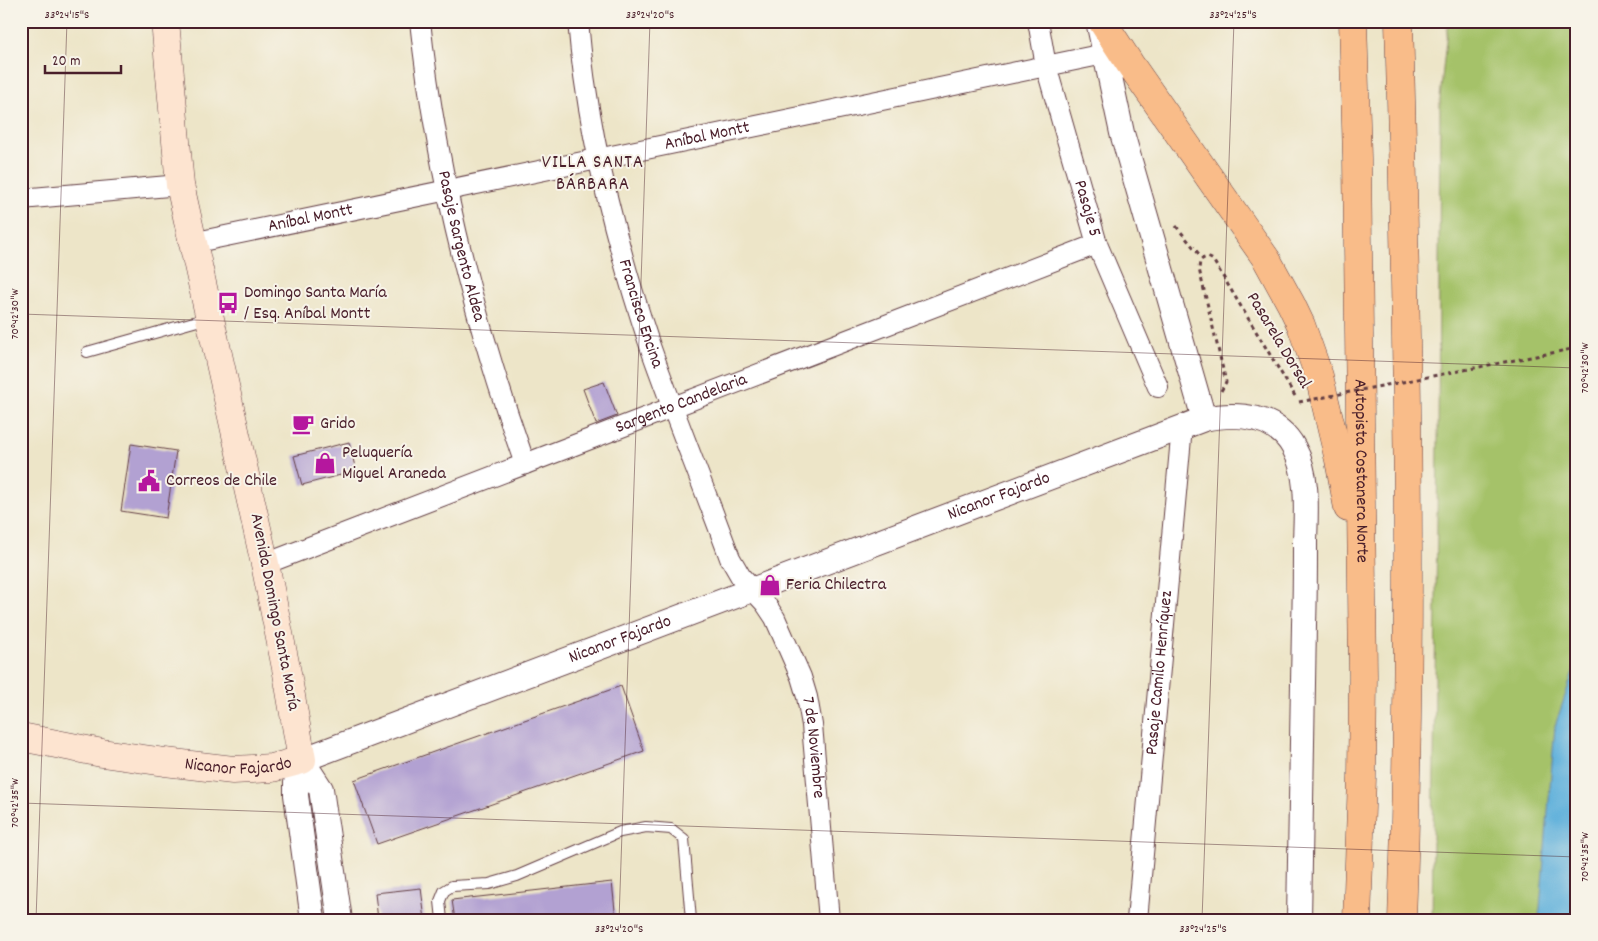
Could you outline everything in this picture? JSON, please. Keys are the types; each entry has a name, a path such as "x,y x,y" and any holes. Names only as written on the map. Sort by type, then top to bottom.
{"highway":[{"path":"1102,21 1267,260 1302,325 1319,376 1339,460 1347,501 1362,606"},
{"name":"Autopista Costanera Norte","path":"1353,21 1357,158 1362,606 1362,778 1357,920"},
{"path":"1399,21 1408,465 1409,632 1408,736 1402,920"},
{"path":"1403,160 1417,21"}],"main road":[{"name":"Avenida Domingo Santa María","path":"165,21 180,185 265,564 302,760"},
{"name":"Nicanor Fajardo","path":"21,737 102,754 233,770 278,767 302,760"}],"street":[{"name":"Pasaje Sargento Aldea","path":"420,21 433,116 446,190 462,261 501,398 525,464"},
{"name":"Francisco Encina","path":"578,21 599,159 632,287 651,347 730,558 741,577 752,589"},
{"name":"Pasaje 5","path":"1038,21 1046,66 1097,244 1158,387"},
{"path":"1098,21 1122,133 1204,419"},
{"name":"Aníbal Montt","path":"192,243 1104,54"},
{"path":"21,199 180,185"},
{"name":"Sargento Candelaria","path":"265,564 1097,244"},
{"name":"Nicanor Fajardo","path":"302,760 1204,419 1220,416 1238,416 1258,419 1273,425 1290,440 1302,466 1305,495 1299,920"},
{"name":"Pasaje Camilo Henríquez","path":"1137,920 1182,427"},
{"name":"7 de Noviembre","path":"752,589 775,618 794,659 807,697 812,725 829,920"},
{"name":"Avenida Domingo Santa María","path":"302,760 321,789 340,920"},
{"name":"Avenida Domingo Santa María","path":"302,760 296,784 296,796 313,920"},
{"path":"310,896 336,892"}],"lane":[{"path":"87,352 209,318"},
{"path":"442,920 440,901 444,891 452,886 489,884 516,876 620,832 646,827 671,829 684,839 691,920"}],"path":[{"name":"Pasarela Dorsal","path":"1175,225 1202,258 1210,257 1213,260 1299,402 1577,348"},
{"path":"1202,258 1199,269 1226,382 1204,419"}],"green space":[{"path":"1448,21 1577,21 1577,920 1432,920 1440,98"}],"water":[{"path":"1577,537 1577,601 1567,577 1568,566"},
{"path":"1577,660 1577,920 1539,920 1555,726"}],"building":[{"path":"604,382 617,416 596,424 583,389"},
{"name":"Peluquería Miguel Araneda","path":"349,442 356,471 302,485 294,456"},
{"name":"Correos de Chile","path":"131,444 176,451 166,518 121,511"},
{"path":"621,686 644,751 377,844 354,780"},
{"path":"612,882 616,920 455,920 452,900"},
{"path":"421,888 425,920 378,920 375,893"}],"place":[{"name":"Domingo Santa María / Esq. Aníbal Montt","path":"228,303"},
{"name":"Grido","path":"303,424"},
{"name":"Peluquería Miguel Araneda","path":"325,463"},
{"name":"Correos de Chile","path":"149,481"},
{"name":"Feria Chilectra","path":"770,585"}],"district":[{"name":"VILLA SANTA BÁRBARA","path":"593,174"}]}
